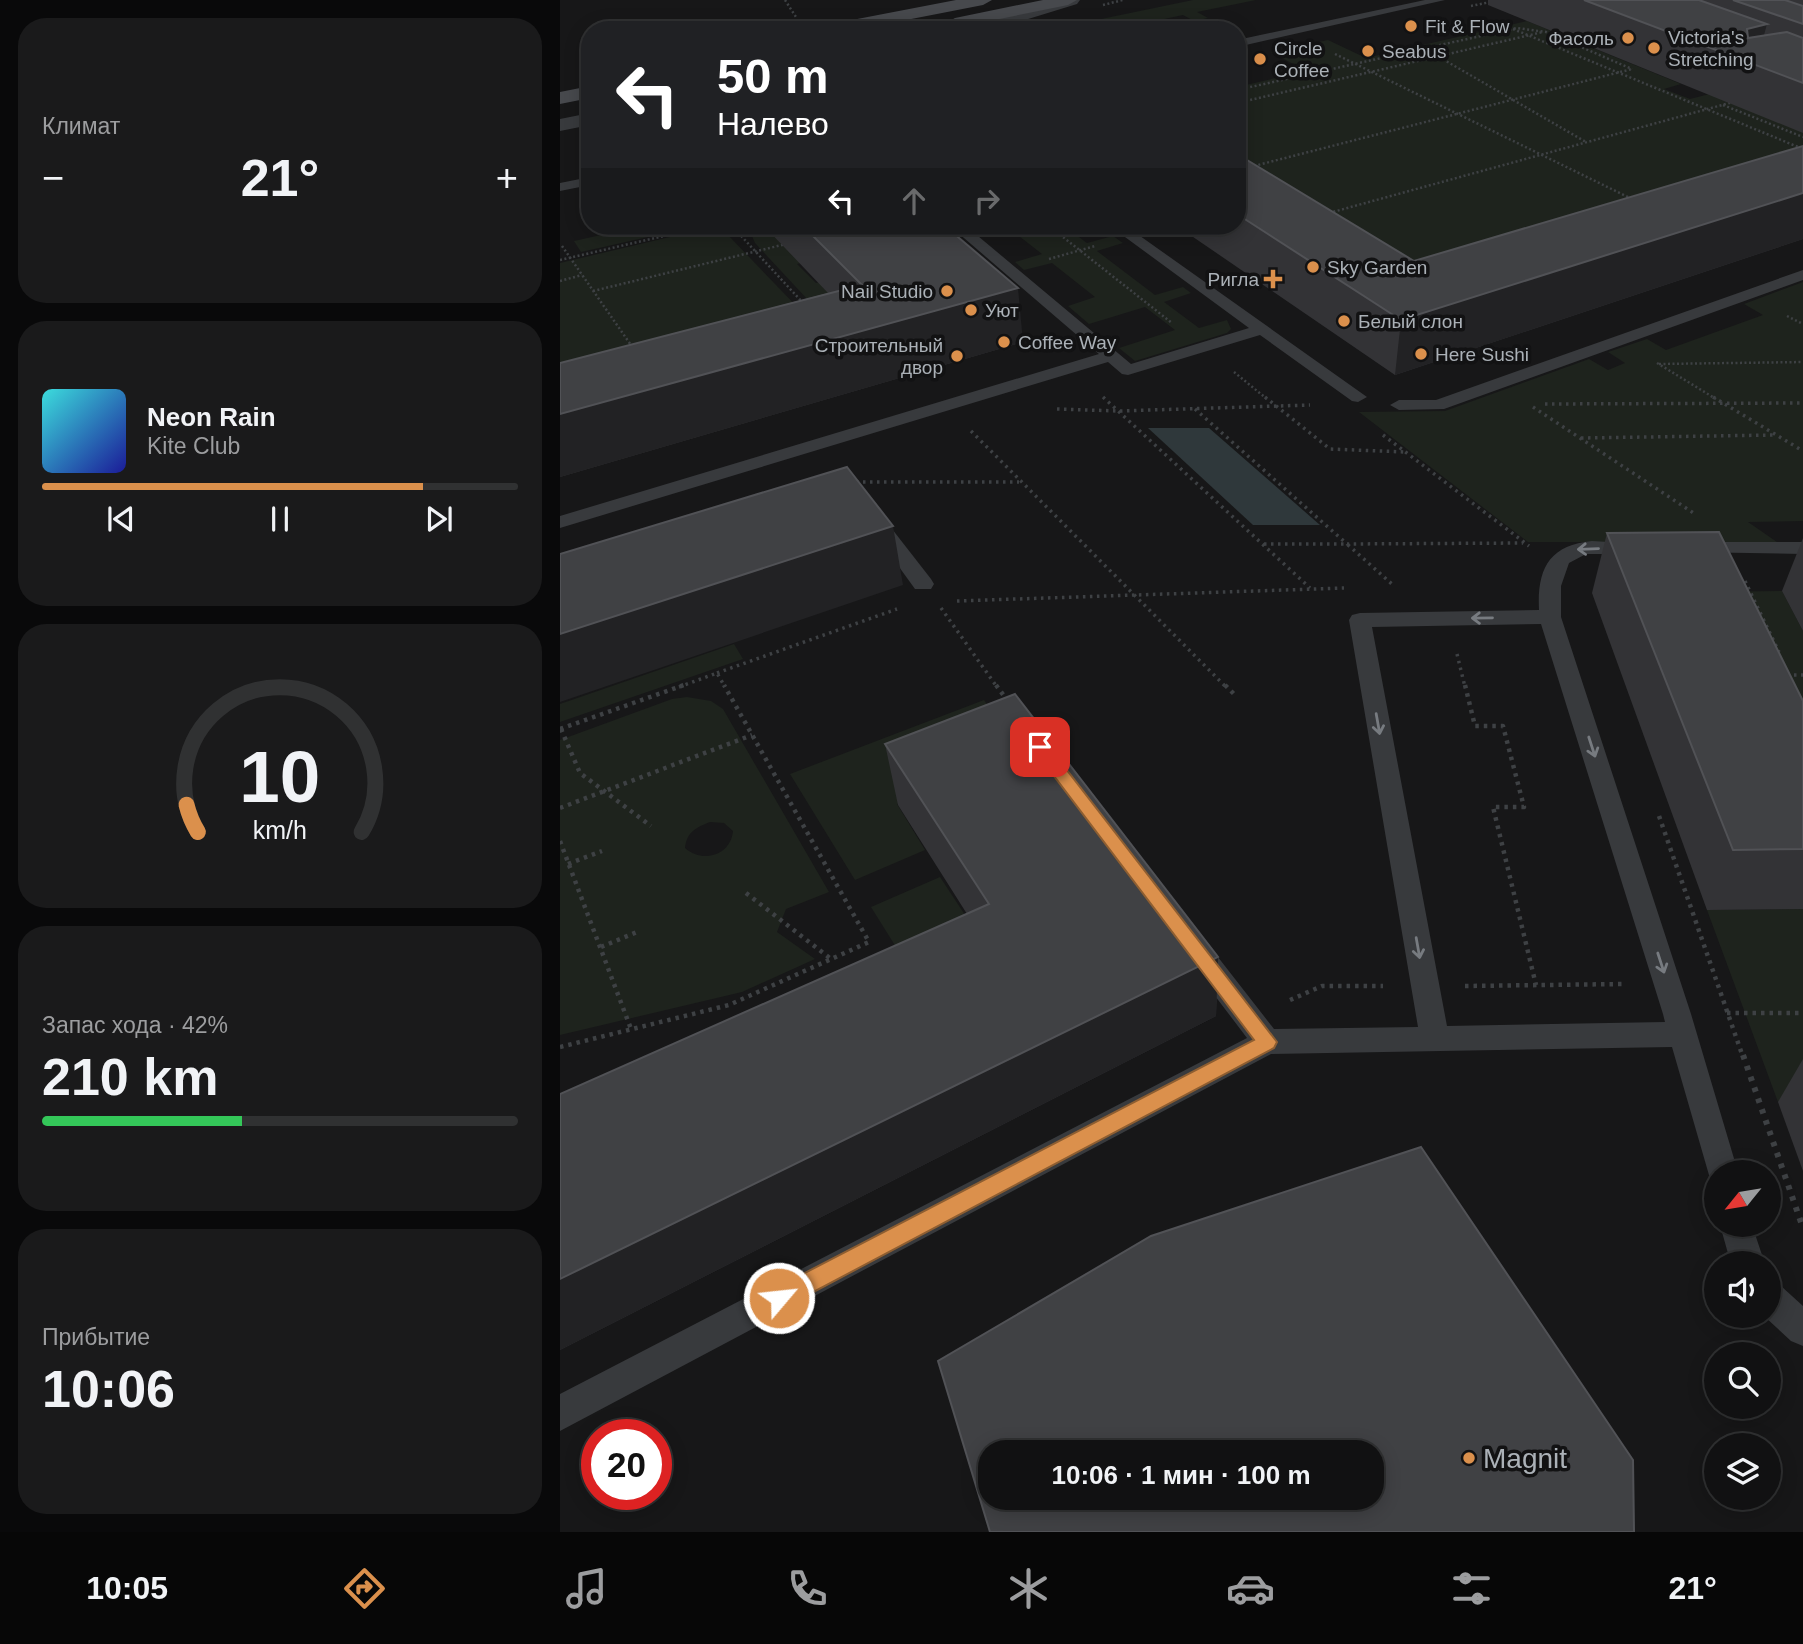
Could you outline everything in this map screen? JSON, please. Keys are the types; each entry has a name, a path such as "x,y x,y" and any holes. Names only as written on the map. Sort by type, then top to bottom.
{"main road":[{"path":"873,21 983,0"},
{"path":"966,21 1070,0"},
{"path":"560,80 581,76"},
{"path":"560,98 581,94"}],"street":[{"path":"1001,21 1070,0"},
{"path":"560,125 581,121"}],"lane":[{"path":"1246,42 1440,0"},
{"path":"560,187 581,183"},
{"path":"940,239 948,235"},
{"path":"968,235 1128,370 1262,329"},
{"path":"1129,235 1262,329 1351,401"},
{"path":"1399,405 1438,405 1803,275"},
{"path":"560,522 1111,356"},
{"path":"869,512 923,584"},
{"path":"1719,1160 1683,1034 1550,617 1547,598 1555,565 1577,549 1803,548"},
{"path":"1435,1038 1360,620 1550,617"},
{"path":"1183,932 1267,1042"},
{"path":"560,1413 1267,1042 1683,1034"},
{"path":"1781,1309 1803,1329"}],"path":[{"path":"785,0 794,16 800,20"},
{"path":"1511,28 1803,149"},
{"path":"1246,88 1511,28 1546,32 1632,69 1250,167"},
{"path":"1246,101 1546,32"},
{"path":"1438,57 1586,142"},
{"path":"1350,61 1638,202"},
{"path":"1323,215 1742,100"},
{"path":"1723,105 1803,137"},
{"path":"560,260 668,235"},
{"path":"741,235 809,309"},
{"path":"1009,270 1132,237"},
{"path":"593,291 790,243"},
{"path":"562,246 637,354"},
{"path":"560,281 582,275"},
{"path":"790,304 801,301"},
{"path":"619,349 644,342"},
{"path":"1803,362 1658,364 1803,451"},
{"path":"651,826 580,773 560,729 915,602 1310,588 1071,368"},
{"path":"1053,409 1195,409 1351,401 1524,543 1555,565"},
{"path":"1746,548 1530,405 1803,403"},
{"path":"947,405 1020,482 1235,695"},
{"path":"1195,409 1397,588"},
{"path":"1580,438 1776,435"},
{"path":"856,482 1020,482"},
{"path":"1263,544 1524,543"},
{"path":"1756,579 1744,579 1794,685"},
{"path":"923,584 1008,702"},
{"path":"1448,619 1475,726 1503,726 1524,807 1493,807 1536,985"},
{"path":"560,1047 729,1005 869,942 717,673"},
{"path":"1780,676 1803,675"},
{"path":"560,808 752,735"},
{"path":"1655,805 1803,1228"},
{"path":"560,841 631,1029"},
{"path":"568,864 602,851"},
{"path":"746,893 831,959"},
{"path":"601,947 637,932"},
{"path":"1728,1013 1803,1013"}],"shaded area":[{"path":"1193,0 1256,0 1197,12 1208,18 1194,21 1183,15 1155,21 1092,21"},
{"path":"1527,21 1681,84 1664,89 1690,99 1756,82 1803,133 1803,190 1408,314 1246,231 1246,85 1306,71 1271,52 1328,40 1366,58"},
{"path":"601,235 657,235 581,252 574,241"},
{"path":"678,235 728,235 802,312 560,390 560,263"},
{"path":"801,235 822,257 797,264 816,283 839,277 851,289 808,300 755,243 752,236"},
{"path":"1018,235 1076,235 1087,243 1113,236 1123,243 1097,251 1155,295 1183,287 1191,293 1164,302 1199,328 1227,320 1231,329 1227,333 1135,361 1119,348 1175,330 1145,307 1089,324 1068,306 1095,297 1052,263 1024,270 1015,262 1042,254"},
{"path":"1803,282 1803,521 1748,522 1777,542 1528,542 1359,412 1445,411 1589,359 1608,370 1625,363 1608,352 1647,339 1666,350 1763,315 1744,304"},
{"path":"1148,428 1209,428 1320,525 1253,525"},
{"path":"1782,591 1803,631 1803,819 1699,592"},
{"path":"734,644 743,659 560,722 560,704"},
{"path":"687,697 711,701 723,709 829,892 786,909 777,932 815,959 742,992 560,1035 560,740 672,699","holes":["710,822 724,823 733,831 731,839 722,851 708,856 692,853 685,848 690,834 696,829"]},
{"path":"984,700 1021,754 897,804 925,850 855,880 790,774"},
{"path":"940,877 965,915 896,947 871,907"},
{"path":"1803,909 1803,1102 1778,1102 1707,910"}],"building":[{"path":"1584,0 1699,0 1767,24 1747,29 1748,38 1787,32 1803,38 1803,83"},
{"path":"1733,0 1785,0 1803,6 1803,24"},
{"path":"1803,146 1803,193 1401,320 1246,220 1246,159 1414,261"},
{"path":"812,235 956,235 1018,288 560,414 560,363 862,285"},
{"path":"847,467 893,526 560,634 560,554"},
{"path":"1719,532 1803,701 1803,849 1733,850 1607,533"},
{"path":"1015,694 1218,957 560,1279 560,1094 989,904 885,744"},
{"path":"1421,1147 1633,1460 1634,1532 990,1532 983,1510 1384,1510 1384,1440 978,1440 978,1493 938,1361 1151,1236"}],"place":[{"name":"Fit & Flow","path":"1411,26"},
{"name":"Фасоль","path":"1628,38"},
{"name":"Victoria's Stretching","path":"1654,48"},
{"name":"Seabus","path":"1368,51"},
{"name":"Circle Coffee","path":"1260,59"},
{"name":"Sky Garden","path":"1313,267"},
{"name":"Ригла","path":"1273,279"},
{"name":"Nail Studio","path":"947,291"},
{"name":"Уют","path":"971,310"},
{"name":"Белый слон","path":"1344,321"},
{"name":"Coffee Way","path":"1004,342"},
{"name":"Here Sushi","path":"1421,354"},
{"name":"Строительный двор","path":"957,356"},
{"name":"Magnit","path":"1469,1458"}],"route":[{"path":"779,1298 1267,1042 1040,747"}]}
